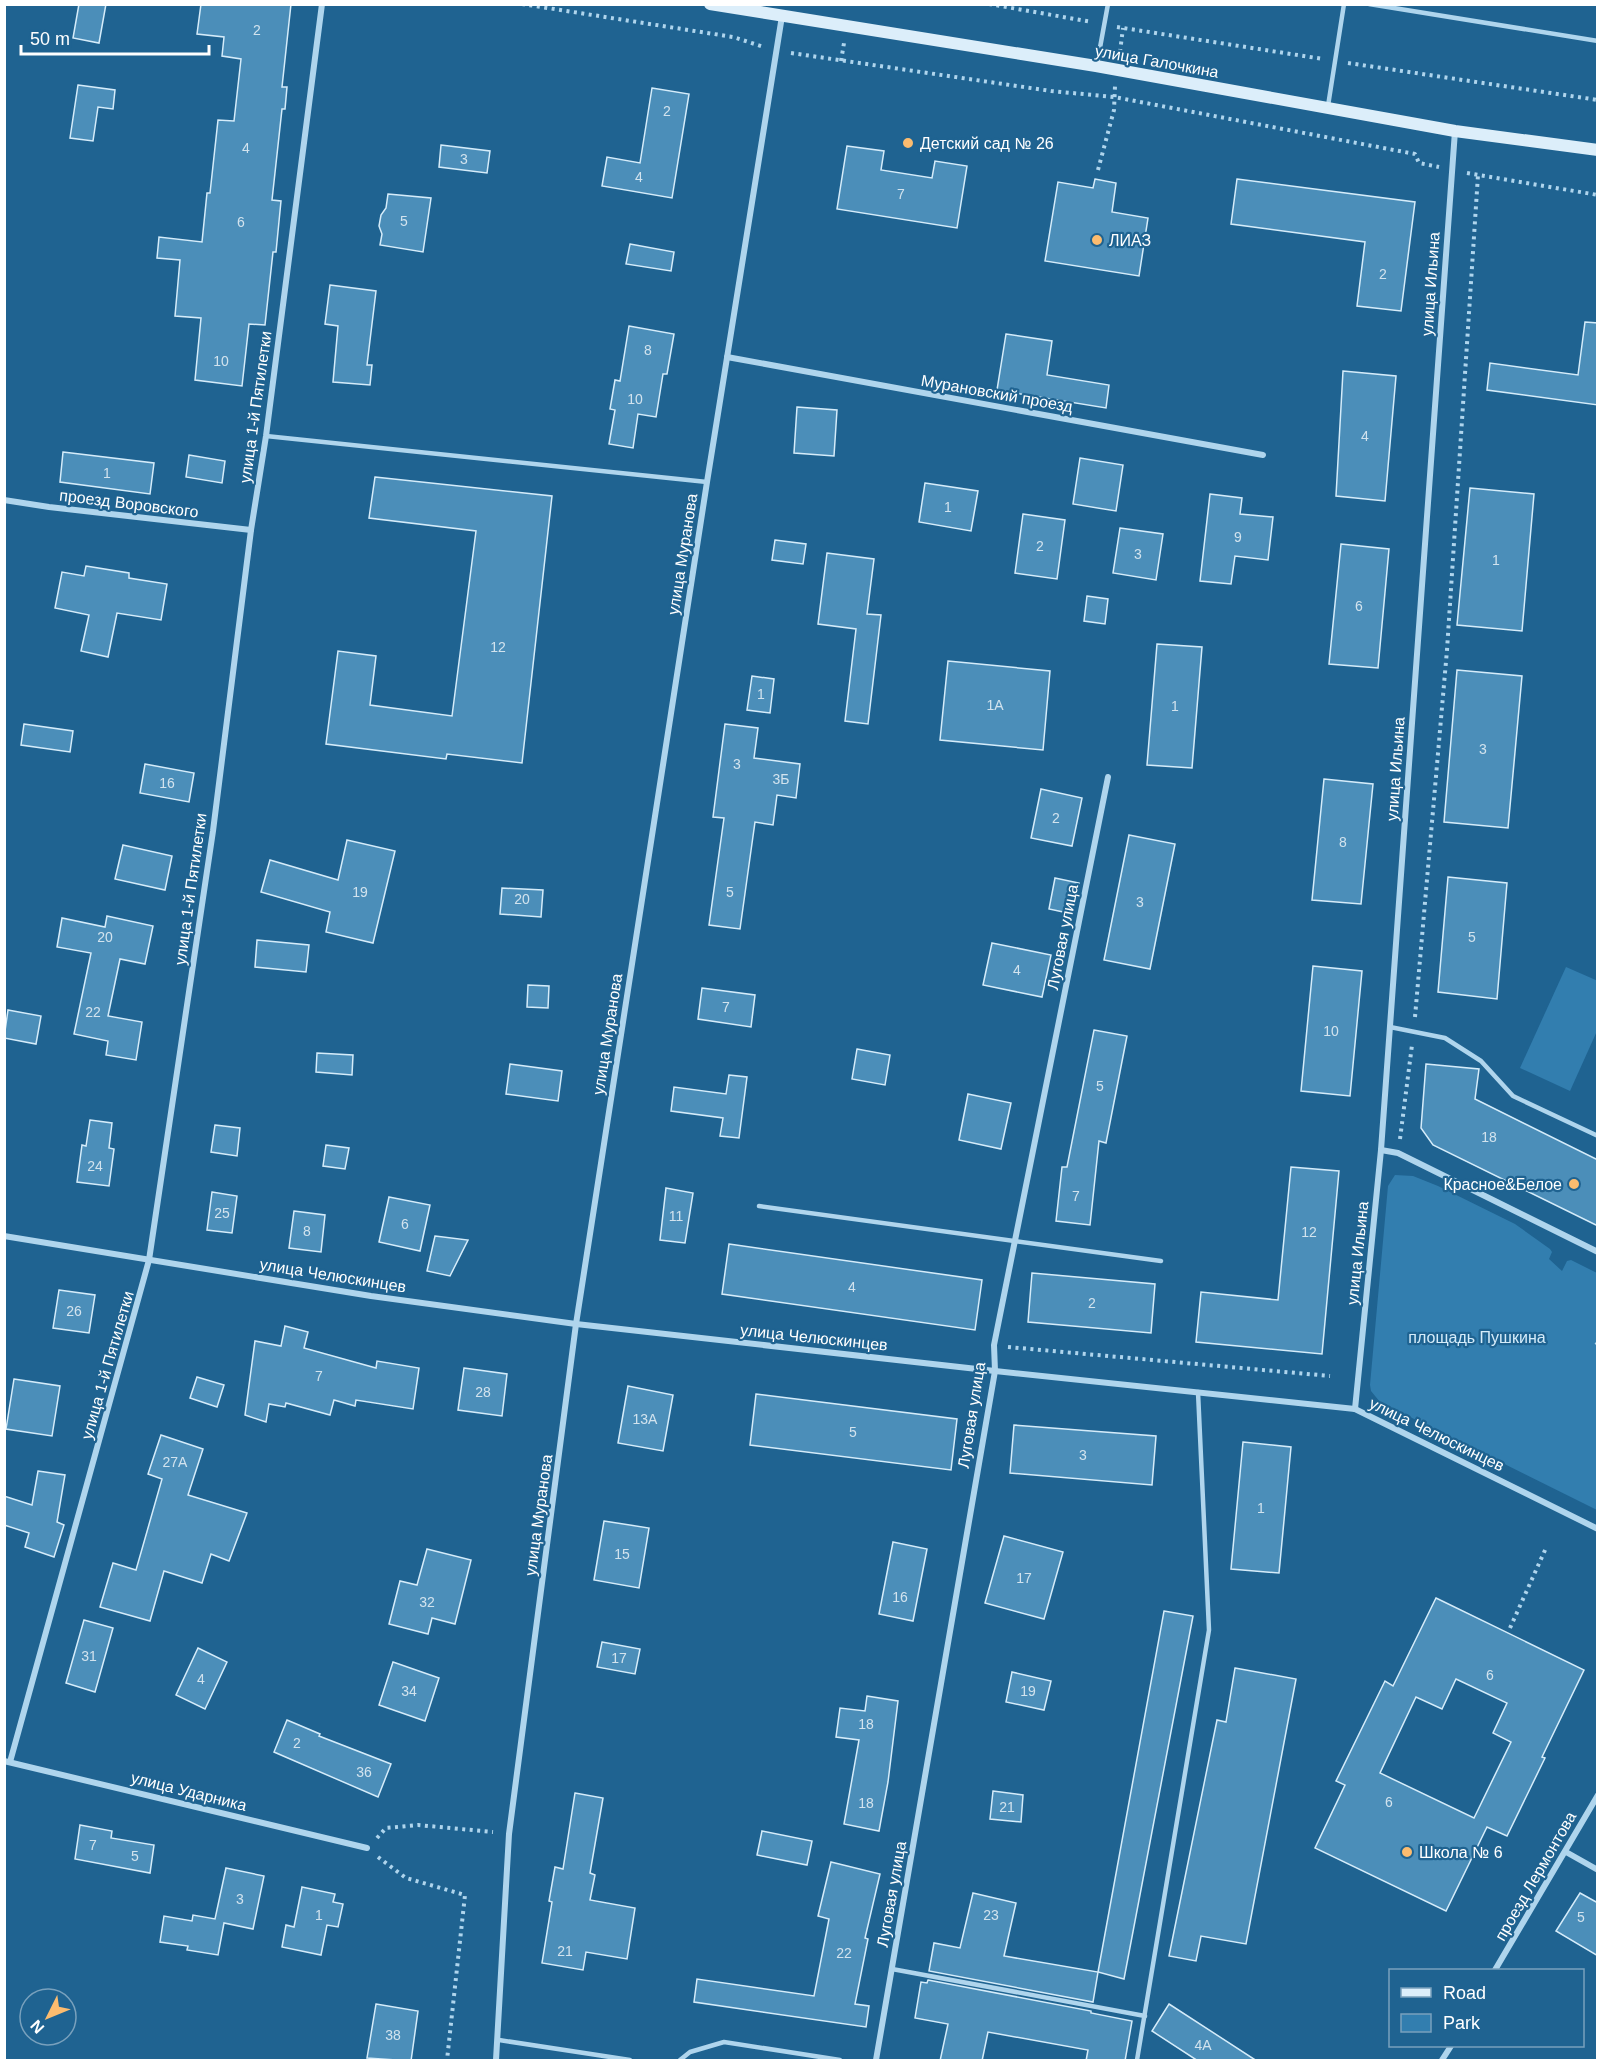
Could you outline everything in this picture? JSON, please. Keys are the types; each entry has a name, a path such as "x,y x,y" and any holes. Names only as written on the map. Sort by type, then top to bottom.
{"street":[{"name":"улица 1-й Пятилетки","path":"7,1761 149,1260 213,831 322,4"},
{"name":"улица Галочкина","path":"710,4 753,8 782,16 1096,66 1455,131 1598,150"},
{"name":"улица Муранова","path":"496,2061 509,1834 576,1324 782,16"},
{"name":"улица Ильина","path":"1355,1409 1381,1150 1455,131"},
{"name":"Мурановский проезд","path":"727,357 1263,455"},
{"name":"проезд Воровского","path":"4,500 251,530"},
{"name":"Луговая улица","path":"876,2061 995,1371 994,1346 1108,777"},
{"path":"1381,1150 1398,1153 1598,1252"},
{"name":"улица Челюскинцев","path":"4,1236 371,1296 576,1324 1355,1409 1598,1529"},
{"name":"улица Ударника","path":"7,1761 367,1848"},
{"name":"проезд Лермонтова","path":"1496,1969 1598,1795"},
{"path":"1566,1852 1598,1870"},
{"path":"1442,2061 1450,2047"}],"lane":[{"path":"1096,66 1108,4"},
{"path":"1327,109 1344,4"},
{"path":"1369,4 1598,41"},
{"path":"266,436 707,482"},
{"path":"1390,1028 1445,1038 1481,1061 1513,1096 1598,1136"},
{"path":"759,1206 1161,1261"},
{"path":"1137,2061 1209,1630 1198,1392"},
{"path":"892,1970 1145,2016"},
{"path":"499,2040 630,2061"},
{"path":"680,2061 690,2052 724,2042 840,2061"}],"path":[{"path":"522,4 733,37 776,51 1052,91 1113,97 1415,154 1419,163 1451,170 1598,195"},
{"path":"989,4 1123,28 1598,100"},
{"path":"1098,170 1114,110 1113,97 1123,28"},
{"path":"1398,1153 1414,1031 1447,650 1478,175"},
{"path":"994,1346 1330,1376"},
{"path":"1510,1628 1546,1548"},
{"path":"447,2061 465,1896 406,1878 367,1848 386,1828 418,1825 509,1834"}],"green space":[{"path":"1566,967 1598,981 1597,1031 1570,1091 1520,1068"},
{"name":"площадь Пушкина","path":"1395,1175 1413,1176 1438,1186 1515,1224 1550,1249 1552,1252 1549,1259 1562,1271 1567,1261 1571,1260 1597,1273 1597,1510 1380,1402 1371,1391 1388,1186"}],"building":[{"path":"79,4 106,4 99,43 73,38"},
{"path":"201,4 291,4 282,87 287,87 285,109 282,109 272,200 281,201 276,252 273,252 265,325 249,324 242,386 195,380 201,318 175,316 180,260 157,258 159,237 202,242 218,120 234,121 241,59 222,56 224,37 197,34"},
{"path":"78,85 115,90 113,109 98,107 93,141 70,138"},
{"path":"652,88 689,94 672,198 602,186 607,157 640,163"},
{"path":"441,145 490,151 487,173 439,167"},
{"path":"847,146 884,151 881,170 932,178 935,161 967,166 957,228 837,209"},
{"name":"ЛИАЗ","path":"1095,179 1116,183 1112,212 1148,218 1139,276 1045,261 1058,182 1093,188"},
{"path":"1237,179 1415,202 1401,311 1357,306 1365,242 1231,224"},
{"path":"388,194 431,198 423,252 380,245 382,234 379,226 381,215 386,208"},
{"path":"630,244 674,252 671,271 626,264"},
{"path":"330,285 376,291 367,365 372,365 370,385 333,382 338,326 325,324"},
{"path":"1585,322 1598,323 1598,405 1487,390 1490,363 1578,375"},
{"path":"629,326 674,334 667,374 663,374 656,417 638,414 633,448 609,444 615,410 610,409 615,380 620,381"},
{"path":"1006,334 1052,341 1047,375 1109,385 1106,408 997,390"},
{"path":"1343,371 1396,376 1385,501 1336,496"},
{"path":"797,407 837,410 834,456 794,453"},
{"path":"63,452 154,463 150,494 60,482"},
{"path":"189,455 225,461 222,483 186,477"},
{"path":"1080,458 1123,465 1116,511 1073,504"},
{"path":"375,477 552,496 522,763 447,754 446,759 326,744 338,651 376,656 370,705 452,716 476,531 369,518"},
{"path":"925,483 978,491 971,531 919,522"},
{"path":"1470,488 1534,494 1522,631 1457,625"},
{"path":"1210,494 1242,498 1240,514 1273,517 1268,560 1235,556 1231,584 1200,581"},
{"path":"1023,514 1065,520 1057,579 1015,573"},
{"path":"1120,528 1163,534 1156,580 1113,573"},
{"path":"775,540 806,544 803,564 772,560"},
{"path":"1341,544 1389,549 1378,668 1329,664"},
{"path":"827,553 874,559 867,614 881,615 868,724 845,721 856,629 818,624"},
{"path":"86,566 129,573 129,578 167,584 161,620 117,613 108,657 81,651 89,615 55,608 62,572 84,576"},
{"path":"1087,596 1108,599 1105,624 1084,621"},
{"path":"1157,644 1202,647 1192,768 1147,765"},
{"path":"948,661 1050,671 1043,750 940,740"},
{"path":"1457,670 1522,676 1508,828 1444,822"},
{"path":"752,676 774,679 770,713 747,710"},
{"path":"24,724 73,731 70,752 21,745"},
{"path":"725,724 758,728 754,758 800,764 796,798 777,795 773,825 755,822 740,929 709,925 724,818 713,817"},
{"path":"145,764 194,773 189,802 140,793"},
{"path":"1324,779 1373,784 1361,904 1312,900"},
{"path":"1041,789 1082,798 1072,846 1031,838"},
{"path":"1129,835 1175,844 1150,969 1104,960"},
{"path":"347,840 395,851 373,943 326,932 330,912 261,892 270,860 338,880"},
{"path":"123,845 172,856 165,890 115,879"},
{"path":"1448,877 1507,883 1497,999 1438,992"},
{"path":"1055,878 1079,883 1073,914 1049,909"},
{"path":"502,888 543,890 541,917 500,914"},
{"path":"107,916 153,926 145,964 120,959 108,1016 142,1022 136,1060 106,1055 108,1041 74,1034 91,953 57,947 62,918 105,927"},
{"path":"257,940 309,945 306,972 255,967"},
{"path":"992,943 1051,955 1042,997 983,985"},
{"path":"1313,966 1362,971 1350,1096 1301,1091"},
{"path":"528,985 549,986 548,1008 527,1007"},
{"path":"702,988 755,995 751,1027 698,1019"},
{"path":"8,1010 41,1016 36,1044 4,1038"},
{"path":"1094,1030 1127,1036 1106,1143 1099,1141 1090,1225 1056,1221 1062,1167 1067,1167"},
{"path":"857,1049 890,1055 885,1085 852,1079"},
{"path":"317,1053 353,1055 352,1075 316,1072"},
{"path":"510,1064 562,1071 558,1101 506,1094"},
{"path":"1426,1064 1479,1069 1475,1099 1598,1160 1598,1226 1433,1145 1421,1128"},
{"path":"729,1075 747,1077 739,1138 720,1136 723,1118 671,1111 674,1087 726,1094"},
{"path":"968,1094 1011,1103 1001,1149 959,1140"},
{"path":"90,1120 112,1123 109,1148 114,1149 109,1186 77,1182 82,1145 86,1146"},
{"path":"215,1125 240,1128 237,1156 211,1152"},
{"path":"326,1145 349,1148 345,1169 323,1166"},
{"path":"1291,1167 1339,1171 1322,1354 1196,1342 1201,1292 1278,1300"},
{"path":"666,1188 693,1193 685,1243 660,1240"},
{"path":"212,1192 237,1196 232,1233 207,1230"},
{"path":"389,1197 430,1205 420,1251 379,1242"},
{"path":"294,1211 325,1215 321,1252 289,1248"},
{"path":"435,1236 468,1240 450,1276 427,1271"},
{"path":"729,1244 982,1280 975,1330 722,1294"},
{"path":"1032,1273 1155,1284 1151,1333 1028,1322"},
{"path":"59,1290 95,1295 89,1333 53,1328"},
{"path":"285,1326 308,1332 304,1348 376,1368 377,1361 419,1368 413,1409 356,1400 355,1406 334,1400 330,1415 286,1403 285,1407 269,1404 266,1422 245,1415 255,1341 281,1346"},
{"path":"464,1368 507,1374 502,1416 458,1410"},
{"path":"197,1377 224,1385 217,1407 190,1398"},
{"path":"14,1379 60,1386 52,1436 6,1429"},
{"path":"628,1386 673,1395 663,1451 618,1443"},
{"path":"756,1394 957,1419 951,1470 750,1445"},
{"path":"1014,1425 1156,1436 1152,1485 1010,1473"},
{"path":"161,1435 203,1449 188,1495 247,1513 229,1561 211,1554 202,1583 164,1571 150,1621 100,1607 113,1563 136,1570 162,1479 148,1474"},
{"path":"1243,1442 1291,1447 1279,1573 1231,1569"},
{"path":"38,1471 65,1475 57,1522 64,1525 54,1557 25,1547 29,1533 4,1525 4,1496 32,1505"},
{"path":"604,1521 649,1528 639,1588 594,1580"},
{"path":"1004,1536 1063,1552 1044,1619 985,1603"},
{"path":"893,1542 927,1549 913,1621 879,1614"},
{"path":"427,1549 471,1560 455,1624 432,1618 428,1634 389,1624 400,1581 417,1585"},
{"path":"1436,1598 1584,1670 1507,1836 1487,1827 1446,1911 1315,1848 1345,1785 1336,1781 1385,1681 1393,1686","holes":["1456,1679 1507,1703 1493,1733 1511,1742 1474,1818 1380,1773 1416,1697 1442,1709"]},
{"path":"1164,1611 1193,1616 1124,1979 1098,1972"},
{"path":"84,1620 113,1628 95,1692 66,1683"},
{"path":"602,1642 640,1649 635,1674 597,1667"},
{"path":"198,1648 227,1662 205,1709 176,1695"},
{"path":"393,1662 439,1678 425,1721 379,1705"},
{"path":"1235,1668 1296,1679 1246,1944 1201,1936 1196,1961 1169,1956 1217,1720 1226,1722"},
{"path":"1012,1672 1051,1681 1044,1710 1006,1702"},
{"path":"867,1696 898,1701 888,1782 879,1831 844,1824 859,1740 836,1737 840,1708 865,1711"},
{"path":"287,1720 320,1734 319,1736 391,1764 378,1797 274,1752"},
{"path":"993,1791 1023,1795 1021,1822 990,1819"},
{"path":"575,1793 603,1798 590,1873 595,1875 590,1900 635,1908 627,1959 586,1952 583,1970 542,1963 555,1867 563,1869"},
{"path":"80,1825 112,1831 111,1838 154,1845 150,1873 75,1859"},
{"path":"762,1831 812,1841 807,1865 757,1855"},
{"path":"831,1862 880,1874 865,1938 868,1939 855,2004 869,2006 866,2027 694,2002 697,1979 814,1996 829,1919 818,1916"},
{"path":"226,1868 264,1876 253,1929 224,1923 218,1955 187,1950 188,1946 160,1942 164,1916 192,1921 193,1915 215,1919"},
{"path":"302,1887 335,1894 333,1902 343,1904 338,1927 327,1925 321,1955 282,1947 286,1925 294,1927"},
{"path":"973,1893 1016,1903 1004,1956 1098,1972 1093,2002 929,1971 934,1943 960,1948"},
{"path":"1580,1893 1598,1903 1598,1956 1556,1931"},
{"path":"928,1980 1132,2021 1125,2061 1086,2061 1088,2050 988,2032 982,2061 940,2061 948,2024 915,2018 921,1982 927,1983"},
{"path":"376,2004 418,2011 411,2061 367,2058"},
{"path":"1169,2004 1257,2061 1198,2061 1152,2031"}],"place":[{"name":"Детский сад № 26","path":"908,143"},
{"name":"ЛИАЗ","path":"1097,240"},
{"name":"Красное&Белое","path":"1574,1184"},
{"name":"Школа № 6","path":"1407,1852"}]}
